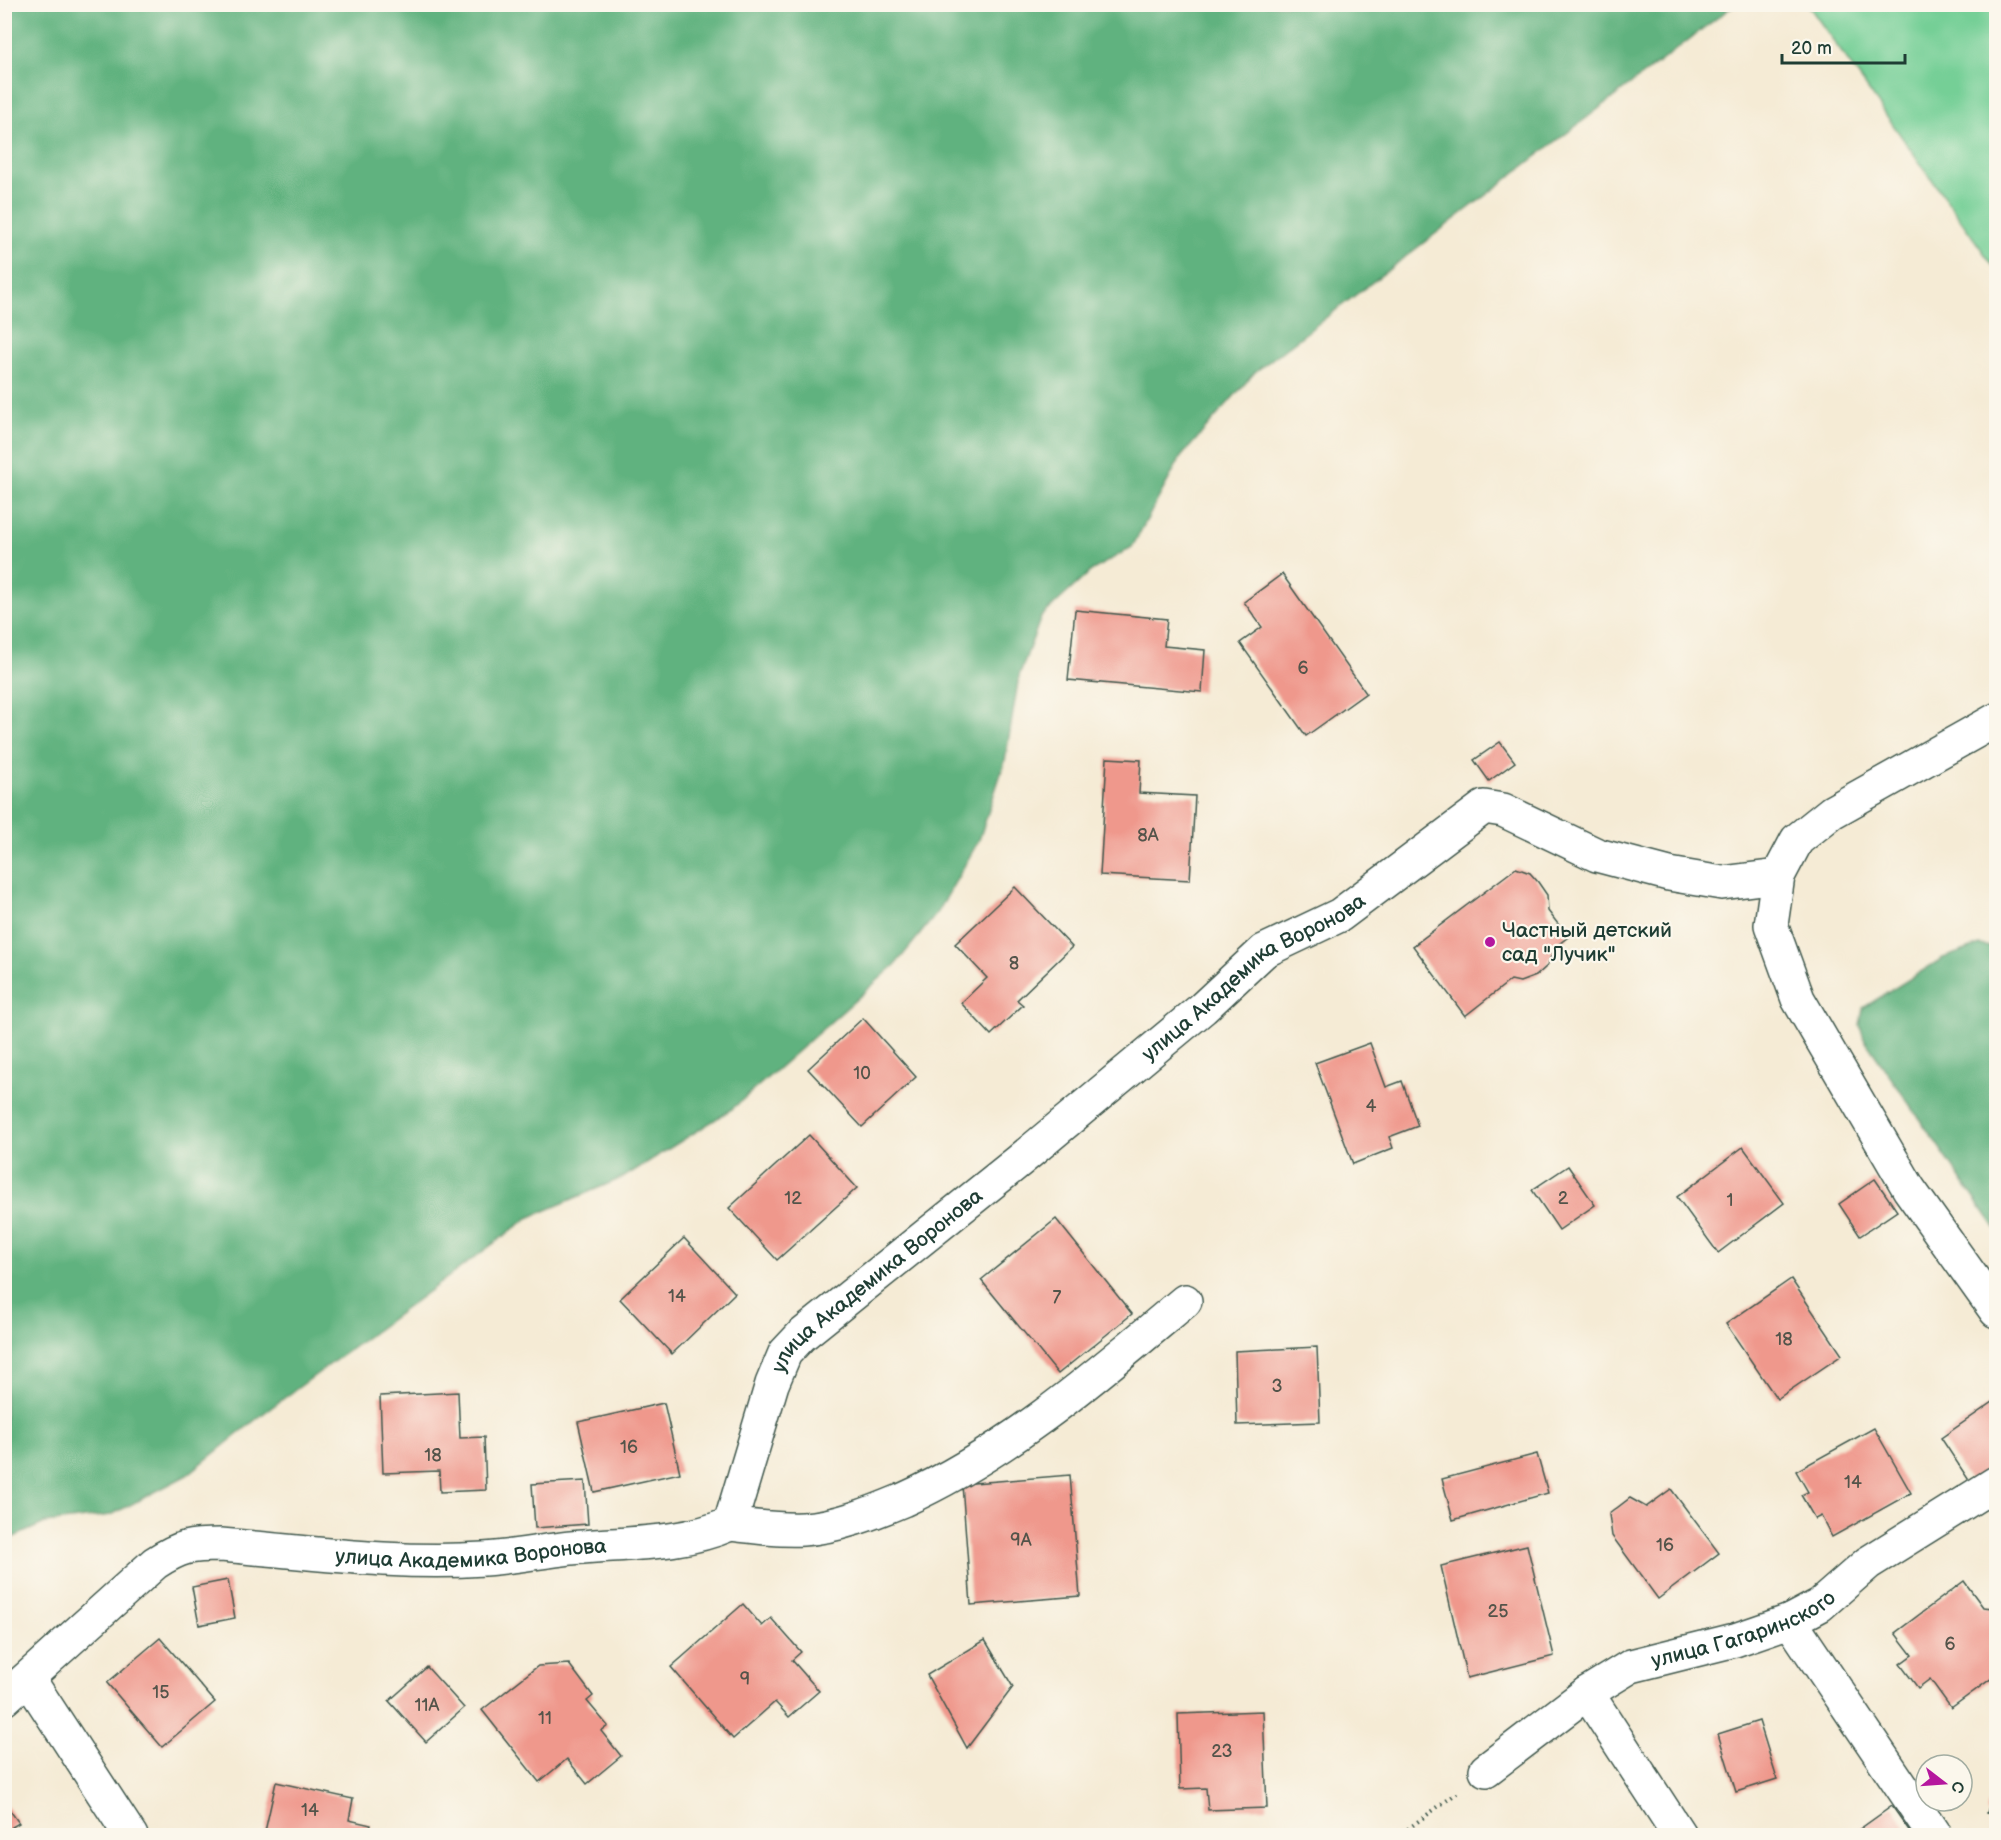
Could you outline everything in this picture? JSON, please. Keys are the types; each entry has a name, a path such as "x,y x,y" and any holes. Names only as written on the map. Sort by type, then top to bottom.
{"street":[{"path":"1996,720 1832,812 1797,840 1778,876 1771,925 1798,999 1909,1189 1996,1311"},
{"name":"улица Академика Воронова","path":"16,1689 155,1563 173,1551 191,1545 221,1545 410,1560 484,1559 561,1548 688,1539 713,1532 730,1524 771,1384 785,1353 801,1336 1010,1169 1194,1016 1264,951 1340,915 1484,807 1503,810 1597,855 1669,874 1722,883 1778,876"},
{"path":"730,1524 770,1529 805,1529 842,1521 879,1510 957,1474 1030,1426 1079,1390 1185,1301"},
{"name":"улица Гагаринского","path":"1486,1770 1587,1693 1632,1666 1736,1640 1790,1621 1820,1605 1868,1563 1996,1483"},
{"path":"1790,1621 1935,1836"},
{"path":"16,1689 131,1836"},
{"path":"1587,1693 1680,1836"}],"path":[{"path":"1398,1836 1486,1770"}],"green space":[{"path":"4,5 1734,5 1255,372 1181,457 1132,547 1091,571 1041,617 1019,676 1005,761 979,840 938,912 895,965 732,1109 624,1177 528,1218 264,1413 187,1475 111,1515 45,1523 5,1541"},
{"path":"1808,5 1996,5 1996,270"},
{"path":"1980,945 1996,948 1996,1229 1864,1039 1860,1025 1863,1008 1943,958"}],"building":[{"path":"1282,574 1366,693 1306,736 1240,643 1262,627 1244,602"},
{"path":"1075,610 1167,619 1164,646 1205,650 1202,692 1068,680"},
{"path":"1500,742 1515,762 1489,781 1474,760"},
{"path":"1107,758 1141,760 1139,793 1195,796 1190,880 1100,875"},
{"name":"Частный детский сад \"Лучик\"","path":"1516,868 1530,873 1538,882 1547,895 1548,911 1568,937 1555,947 1547,966 1536,976 1520,982 1511,980 1465,1016 1413,946"},
{"path":"1015,887 1072,947 1017,1000 1023,1005 991,1035 961,1003 987,978 955,944"},
{"path":"863,1018 916,1077 862,1127 808,1069"},
{"path":"1370,1043 1386,1087 1402,1081 1418,1126 1389,1137 1393,1148 1353,1164 1315,1063"},
{"path":"809,1135 857,1188 777,1260 729,1208"},
{"path":"1743,1147 1784,1203 1718,1253 1677,1197"},
{"path":"1568,1166 1595,1205 1559,1230 1532,1190"},
{"path":"1875,1179 1897,1211 1860,1236 1839,1204"},
{"path":"1056,1219 1132,1314 1058,1374 981,1280"},
{"path":"684,1238 735,1293 672,1354 620,1299"},
{"path":"1791,1279 1842,1355 1777,1399 1726,1324"},
{"path":"1317,1347 1320,1422 1237,1425 1235,1351"},
{"path":"458,1392 460,1438 484,1437 486,1490 440,1492 439,1471 383,1473 380,1396"},
{"path":"1996,1400 1996,1464 1970,1482 1941,1438"},
{"path":"664,1403 680,1473 594,1492 578,1422"},
{"path":"1874,1428 1911,1493 1832,1537 1821,1516 1815,1519 1801,1495 1808,1492 1796,1471"},
{"path":"1537,1454 1548,1493 1453,1520 1442,1479"},
{"path":"1070,1475 1080,1596 971,1605 962,1484"},
{"path":"585,1481 588,1524 535,1528 532,1484"},
{"path":"1671,1489 1719,1553 1658,1599 1612,1536 1609,1514 1630,1498 1646,1507"},
{"path":"1527,1545 1554,1656 1467,1678 1441,1566"},
{"path":"228,1580 235,1618 199,1625 192,1587"},
{"path":"1964,1581 1983,1607 1993,1608 1996,1613 1996,1675 1951,1708 1930,1679 1918,1688 1900,1664 1912,1655 1895,1633"},
{"path":"743,1604 762,1626 771,1618 801,1652 792,1660 819,1691 789,1717 775,1702 733,1739 671,1667"},
{"path":"160,1638 215,1702 162,1747 107,1683"},
{"path":"985,1640 1013,1687 967,1748 927,1675"},
{"path":"569,1664 593,1696 587,1701 608,1726 601,1731 621,1756 587,1784 567,1759 539,1782 482,1710 538,1666"},
{"path":"427,1667 464,1708 426,1742 389,1701"},
{"path":"1263,1711 1267,1808 1208,1810 1206,1788 1180,1789 1178,1714"},
{"path":"1759,1721 1777,1779 1736,1792 1718,1734"},
{"path":"276,1782 353,1799 349,1820 371,1825 368,1836 264,1836"},
{"path":"1996,1783 1996,1816 1987,1813"},
{"path":"4,1802 19,1823 12,1827 18,1836 4,1836"},
{"path":"1892,1806 1913,1836 1850,1836"}],"place":[{"name":"Частный детский сад \"Лучик\"","path":"1490,942"}]}
